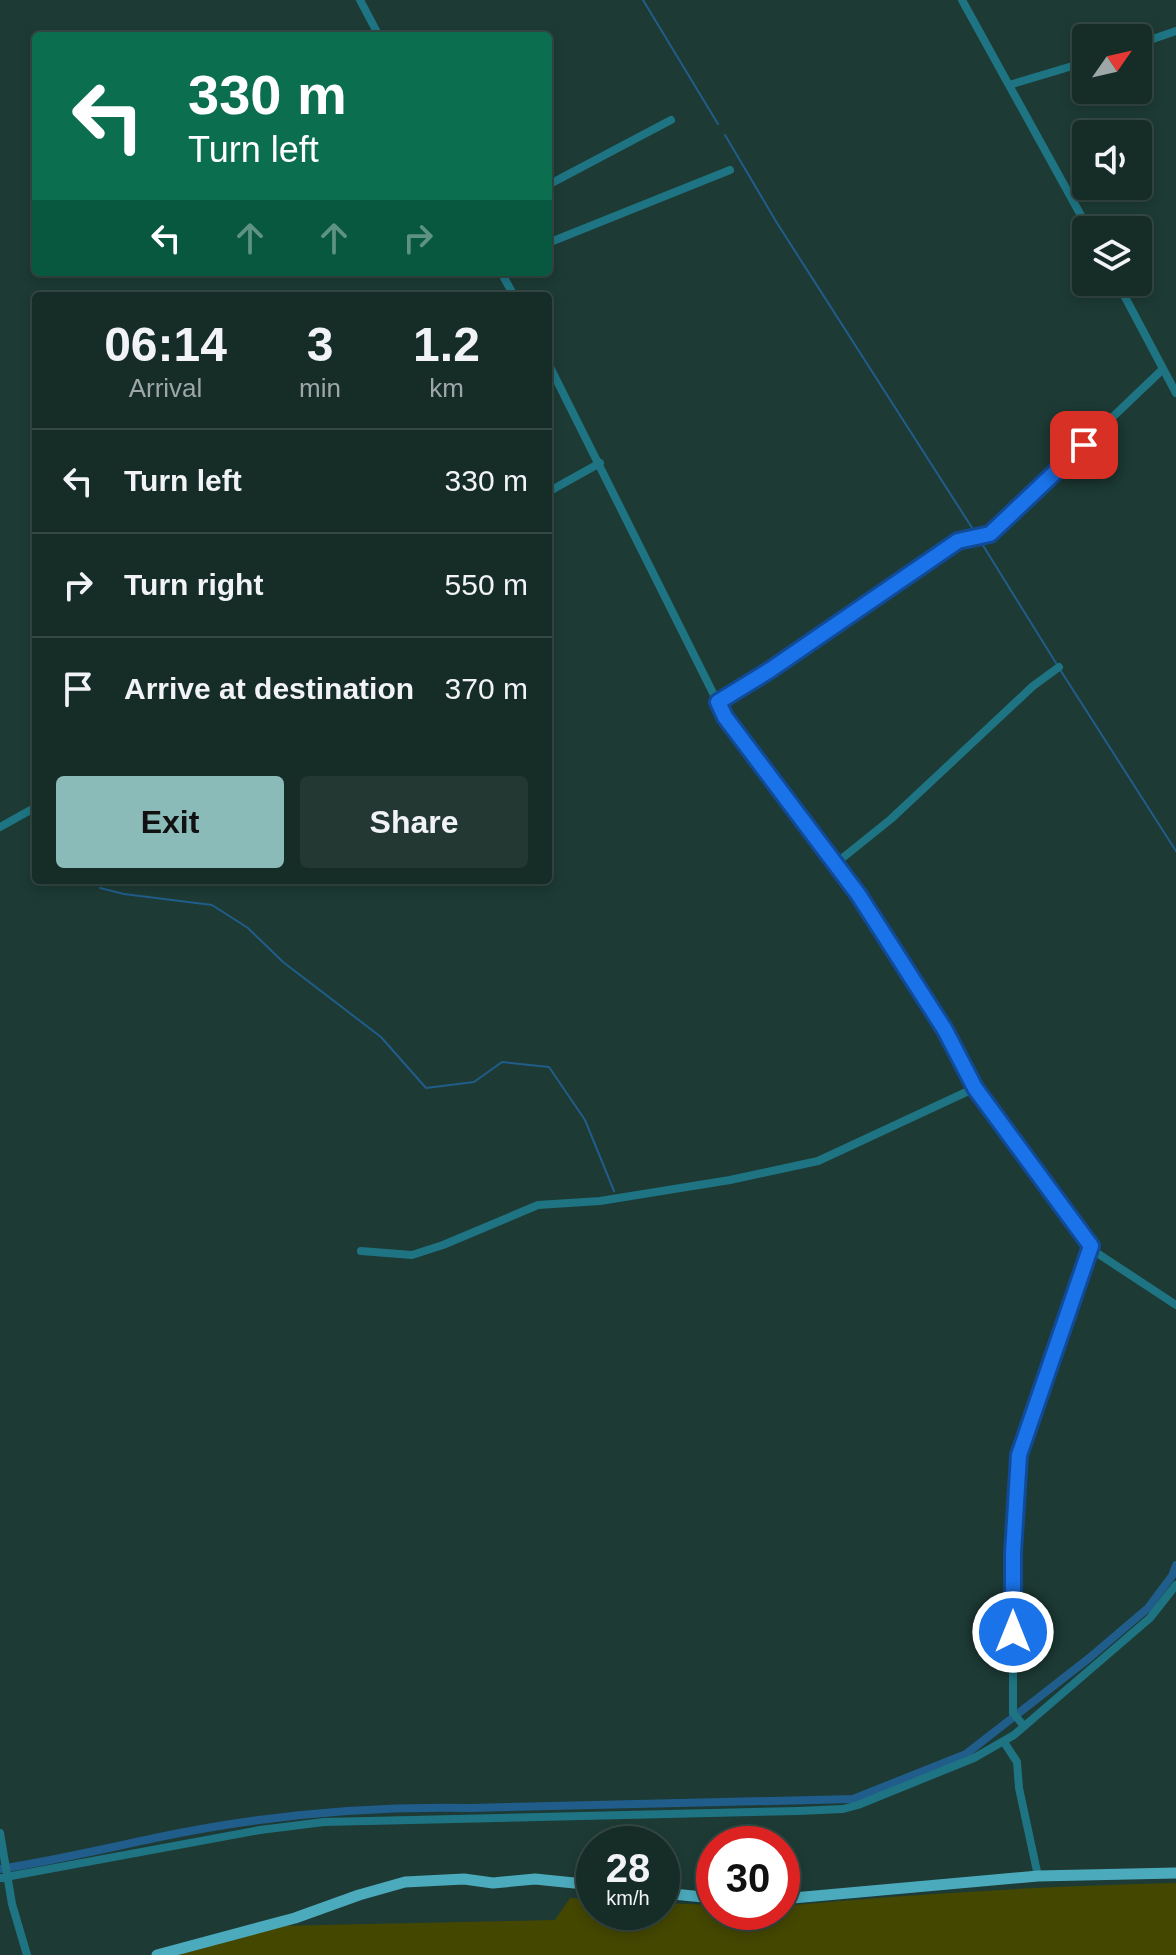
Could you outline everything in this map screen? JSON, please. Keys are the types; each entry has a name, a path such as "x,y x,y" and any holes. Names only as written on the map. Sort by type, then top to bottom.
{"main road":[{"path":"800,1897 1038,1876 1176,1873"},
{"path":"157,1955 295,1918 405,1882 464,1879 493,1883 535,1879 576,1883"}],"street":[{"path":"360,0 377,32"},
{"path":"962,0 1081,216"},
{"path":"1152,39 1176,31"},
{"path":"1009,85 1072,66"},
{"path":"552,183 671,120"},
{"path":"552,241 730,170"},
{"path":"1124,296 1176,393"},
{"path":"718,702 958,541 990,534 1163,369"},
{"path":"552,371 725,717 858,894 945,1030 975,1088 1094,1251 1176,1305"},
{"path":"552,490 600,463"},
{"path":"835,864 891,819 1033,686 1059,667"},
{"path":"0,827 32,809"},
{"path":"361,1251 412,1255 538,1205 600,1201 701,1185 818,1161 975,1088"},
{"path":"1018,1720 1013,1553 1019,1455 1091,1246"},
{"path":"4,1878 260,1830 324,1822 843,1809 974,1758 1004,1742 1018,1720 1150,1618 1176,1585"},
{"path":"1004,1742 1017,1762 1019,1788 1038,1876"},
{"path":"0,1833 4,1878 27,1955"}],"shaded area":[{"path":"1176,1883 1176,1955 177,1955 273,1926 555,1920 570,1898 576,1898 576,1930 680,1930 680,1904 696,1904 696,1930 800,1930 800,1905 1028,1888"}],"waterway":[{"path":"643,0 718,124"},
{"path":"725,135 777,223 976,534"},
{"path":"979,539 1056,663"},
{"path":"1059,668 1176,851"},
{"path":"100,888 212,905 248,928 283,962 381,1037 426,1088 474,1082 502,1062 549,1067 585,1120 614,1191"},
{"path":"0,1869 194,1830 311,1814 391,1809 853,1799 966,1754 1148,1608 1172,1576 1176,1565"}],"route":[{"path":"1013,1632 1013,1553 1019,1455 1091,1246 975,1088 945,1030 858,894 725,717 718,702 958,541 990,534 1084,445"}]}
